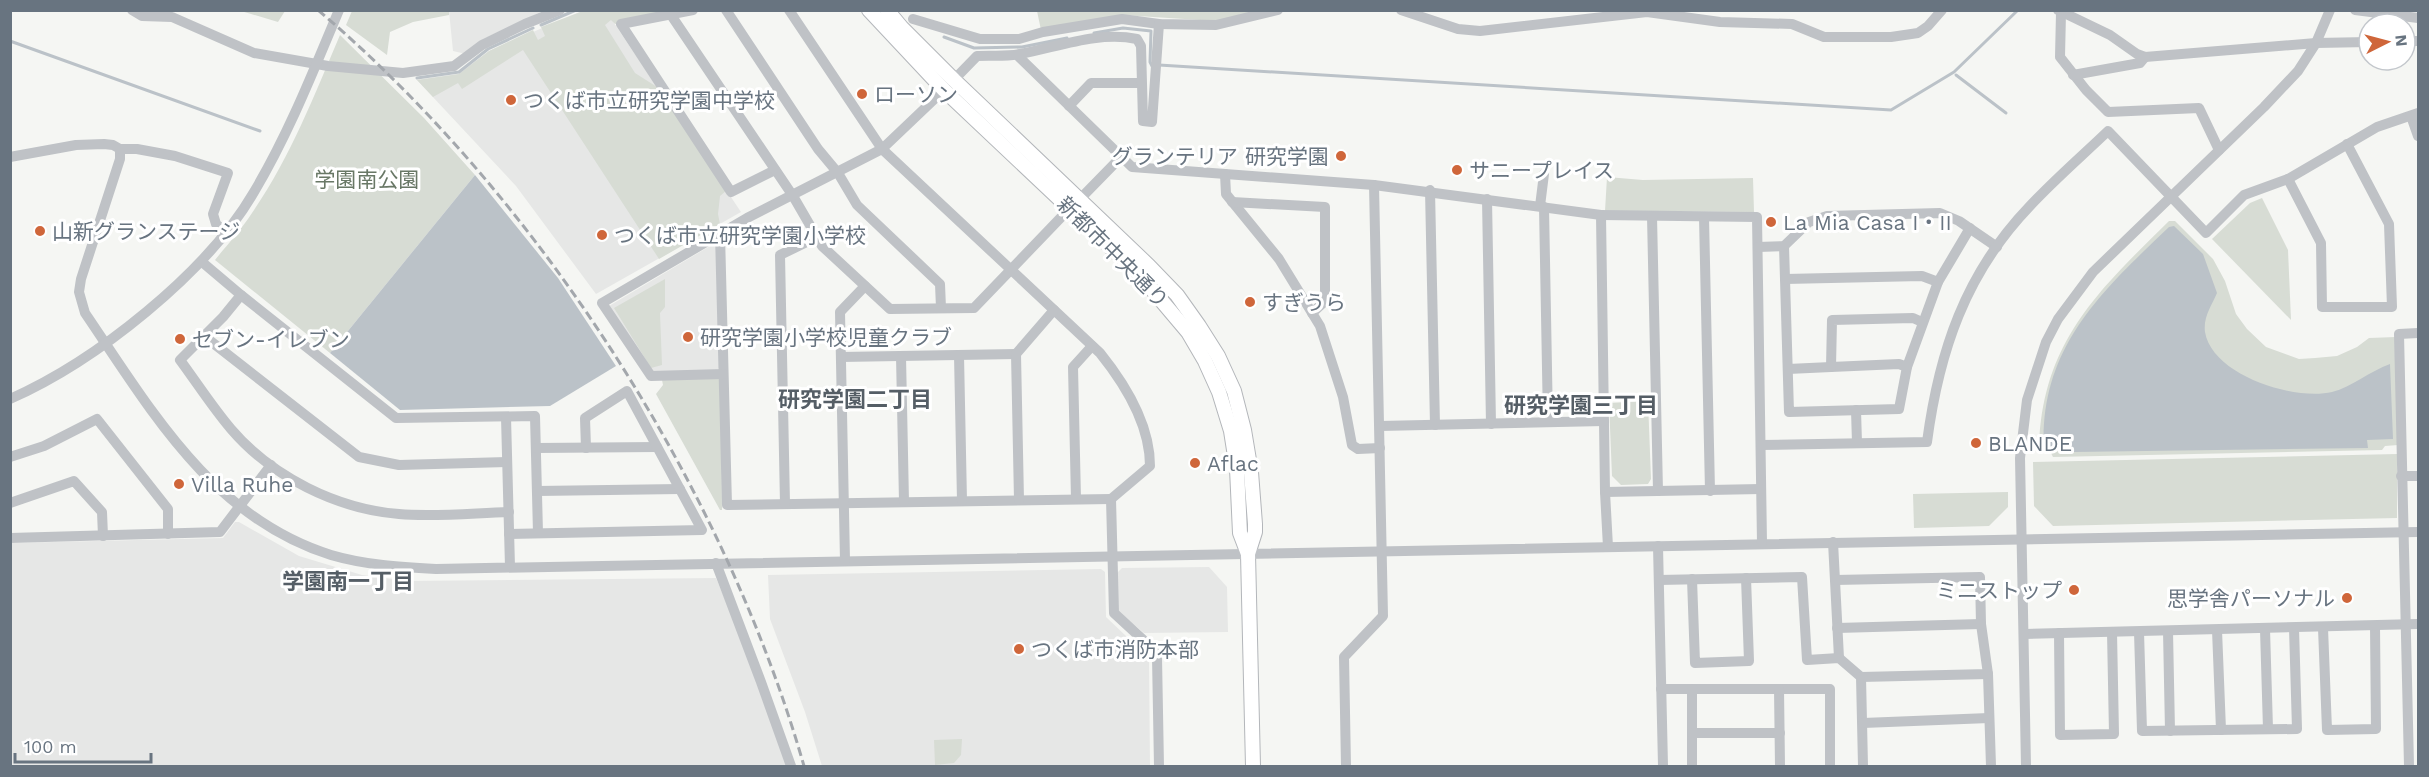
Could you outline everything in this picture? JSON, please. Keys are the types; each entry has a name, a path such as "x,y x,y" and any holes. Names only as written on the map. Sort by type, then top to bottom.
{"main road":[{"name":"新都市中央通り","path":"868,10 1075,203 1101,236 1166,303 1188,332 1205,361 1219,392 1231,431 1237,469 1240,533 1248,554 1252,766"},
{"name":"新都市中央通り","path":"887,10 949,85"}],"street":[{"path":"132,10 142,16 172,17 254,53 316,65 403,73 454,66 482,45 560,10"},
{"path":"10,399 40,386 105,343 151,307 202,262 254,194 297,111 339,10"},
{"path":"693,10 621,24 731,192 775,170"},
{"path":"726,10 818,149 838,172 857,205 940,284 941,308"},
{"path":"720,234 727,505 1111,499 1150,466 1144,432 1133,401 1114,371 1092,346 882,149 789,10"},
{"path":"902,28 915,15 980,39 1019,39 1043,32 1122,19 1159,24 1216,25 1278,10"},
{"path":"1401,10 1458,29 1480,31 1647,12 1720,22 1792,24 1824,37 1891,37 1918,33 1942,10"},
{"path":"2026,766 2020,458 2022,431 2031,383 2046,342 2058,319 2093,272 2298,71 2316,43 2331,10"},
{"path":"2355,10 2418,18"},
{"path":"2219,150 2199,108 2108,112 2073,75 2060,57 2060,12 2110,35 2145,57 2316,43 2357,42"},
{"path":"671,15 793,196 822,246 890,309 974,308 1009,269 1121,157"},
{"path":"723,374 651,376 602,303 720,234 882,149 977,56 1017,55 1063,44 1120,36 1137,39 1141,46 1143,121 1152,122 1159,24"},
{"path":"1017,55 1132,167 1430,190 1601,215 1757,217 1762,543"},
{"path":"2073,75 2140,63 2145,57"},
{"path":"1069,106 1091,83 1141,83"},
{"path":"1761,445 1927,442 1937,380 1951,331 1964,300 1997,247 2029,207 2108,131 2206,233 2244,195 2288,179 2377,127 2415,114 2418,136"},
{"path":"2288,179 2321,243 2322,307 2392,307 2388,224 2347,144"},
{"path":"10,157 76,146 113,145 120,149 138,149 175,156 228,173 213,214 216,224 225,232"},
{"path":"120,149 120,159 85,266 79,292 81,306 171,437 205,478 239,507 292,539 342,557 382,566 436,569 2418,532"},
{"path":"1225,174 1226,194 1279,259 1320,327 1335,367 1352,445 1358,449 1380,448"},
{"path":"1540,178 1548,422"},
{"path":"1346,766 1344,657 1383,616 1374,185"},
{"path":"1430,190 1435,425"},
{"path":"1487,199 1491,424"},
{"path":"1232,202 1325,207 1324,302 1312,313"},
{"path":"1758,248 1784,246 1809,222 1827,216 1940,213 1959,220 1997,247"},
{"path":"1601,215 1605,492 1608,547"},
{"path":"1652,216 1658,491"},
{"path":"1704,217 1710,490"},
{"path":"1784,246 1789,412 1899,409 1907,367 1922,322 1938,282 1970,228"},
{"path":"785,504 780,255 817,237"},
{"path":"202,262 396,418 535,416 538,533"},
{"path":"1785,279 1922,276 1938,282"},
{"path":"845,561 840,312 865,286"},
{"path":"241,295 223,317 180,360 232,431 271,465 312,490 349,505 382,512 402,514 508,512"},
{"path":"1019,500 1016,354 1054,310"},
{"path":"1831,367 1832,320 1913,318 1922,322"},
{"path":"2409,766 2413,706 2405,625 2399,334 2418,333"},
{"path":"204,336 359,457 399,465 507,462"},
{"path":"1076,499 1073,367 1092,346"},
{"path":"841,357 1016,354"},
{"path":"959,355 962,501"},
{"path":"901,356 904,502"},
{"path":"1788,369 1899,364 1907,367"},
{"path":"509,534 702,530 627,391 585,418 585,448"},
{"path":"1856,410 1857,443"},
{"path":"506,417 510,567"},
{"path":"10,457 44,446 97,419 168,509 168,534"},
{"path":"1380,426 1604,421"},
{"path":"536,448 657,447"},
{"path":"10,538 220,532 271,465"},
{"path":"2401,476 2418,476"},
{"path":"10,503 74,481 102,512 103,536"},
{"path":"537,491 680,489"},
{"path":"1605,492 1761,489"},
{"path":"1111,499 1114,613 1153,649 1157,657 1159,766"},
{"path":"1833,543 1839,658"},
{"path":"1658,546 1663,766"},
{"path":"716,563 791,766"},
{"path":"1659,580 1802,577 1807,660 1839,658 1861,677 1988,674"},
{"path":"1692,579 1695,663 1749,661 1746,578"},
{"path":"1835,580 1980,578 1982,624 1988,674 1991,766"},
{"path":"1837,628 1982,624"},
{"path":"2024,634 2418,624"},
{"path":"2323,628 2327,730 2376,729 2375,626"},
{"path":"2139,632 2142,731 2297,729 2294,628"},
{"path":"2265,629 2268,729"},
{"path":"2217,630 2221,730"},
{"path":"2168,631 2170,731"},
{"path":"2059,633 2060,735 2114,734 2112,632"},
{"path":"1861,677 1863,766"},
{"path":"1661,689 1830,689 1830,766"},
{"path":"1692,689 1692,766"},
{"path":"1779,689 1780,766"},
{"path":"1863,723 1989,718"},
{"path":"1692,733 1780,733"}],"shaded area":[{"path":"449,11 543,11 483,39 466,54 453,51"},
{"path":"582,11 606,11 741,212 596,294 516,186 417,80 458,74 489,51"},
{"path":"475,175 558,278 616,366 550,406 400,410 330,353"},
{"path":"2174,226 2203,254 2217,293 2207,316 2205,332 2211,347 2222,361 2257,382 2277,388 2316,394 2339,390 2390,364 2393,439 2367,440 2368,448 2074,452 2071,448 2044,450 2045,414 2052,381 2063,352 2098,299 2169,227"},
{"path":"715,243 717,245 719,368 717,370 652,373 609,306"},
{"path":"235,522 239,522 299,556 362,575 407,581 716,578 745,647 787,766 11,766 10,543 223,538"},
{"path":"1209,567 1227,587 1228,632 1144,633 1118,611 1117,573 1122,568"},
{"path":"1101,569 1105,572 1106,617 1149,659 1150,766 822,766 805,712 770,619 768,575"}],"green space":[{"path":"285,10 278,22 241,11"},
{"path":"449,10 449,15 413,22 390,32 387,55 346,25 352,11"},
{"path":"583,11 678,11 615,24 611,20 605,25 635,73 657,87 726,191 720,196 718,214 720,224 659,259 523,50 462,89 458,83 433,97 417,80 459,74 489,51 533,30 538,40 545,36 541,27"},
{"path":"1037,11 1260,11 1216,21 1122,15 1041,30"},
{"name":"学園南公園","path":"340,35 424,118 475,175 330,353 215,260 248,219 278,171"},
{"path":"1607,177 1643,180 1753,178 1754,212 1605,211"},
{"path":"2262,198 2288,250 2291,320 2212,239 2250,203"},
{"path":"2169,221 2175,221 2213,259 2225,281 2236,314 2247,329 2266,347 2299,359 2315,358 2337,356 2357,347 2369,338 2396,337 2398,445 2385,446 2382,450 2053,457 2051,453 2039,453 2042,415 2050,381 2062,350 2077,323 2118,272"},
{"path":"665,279 665,307 660,313 662,365 651,368 614,308"},
{"path":"721,378 722,510 720,510 656,394 663,385 662,380"},
{"path":"1648,401 1651,479 1648,484 1621,485 1612,476 1609,403"},
{"path":"2397,454 2397,518 2053,526 2034,506 2033,462"},
{"path":"2008,492 2008,507 1989,526 1914,528 1913,494"},
{"path":"962,739 961,755 954,763 935,765 934,740"}],"waterway":[{"path":"541,25 576,10"},
{"path":"1159,65 1891,110 1954,72 2018,10"},
{"path":"417,78 459,72 488,49 533,28"},
{"path":"1094,33 1123,28 1151,31 1150,62 1152,66"},
{"path":"944,37 974,48 1022,47 1067,38"},
{"path":"10,41 260,131"},
{"path":"1956,75 2006,113"}],"railway":[{"path":"318,10 399,85 476,169 548,259 614,354 674,454 726,557 769,661 804,766"}],"place":[{"name":"ローソン","path":"862,94"},
{"name":"つくば市立研究学園中学校","path":"511,100"},
{"name":"グランテリア 研究学園","path":"1341,156"},
{"name":"サニープレイス","path":"1457,170"},
{"name":"La Mia Casa I・II","path":"1771,222"},
{"name":"山新グランステージ","path":"40,231"},
{"name":"つくば市立研究学園小学校","path":"602,235"},
{"name":"すぎうら","path":"1250,302"},
{"name":"研究学園小学校児童クラブ","path":"688,337"},
{"name":"セブン-イレブン","path":"180,339"},
{"name":"BLANDE","path":"1976,443"},
{"name":"Aflac","path":"1195,463"},
{"name":"Villa Ruhe","path":"179,484"},
{"name":"ミニストップ","path":"2074,590"},
{"name":"思学舎パーソナル","path":"2347,598"},
{"name":"つくば市消防本部","path":"1019,649"}],"district":[{"name":"研究学園二丁目","path":"855,399"},
{"name":"研究学園三丁目","path":"1581,405"},
{"name":"学園南一丁目","path":"348,581"}]}
